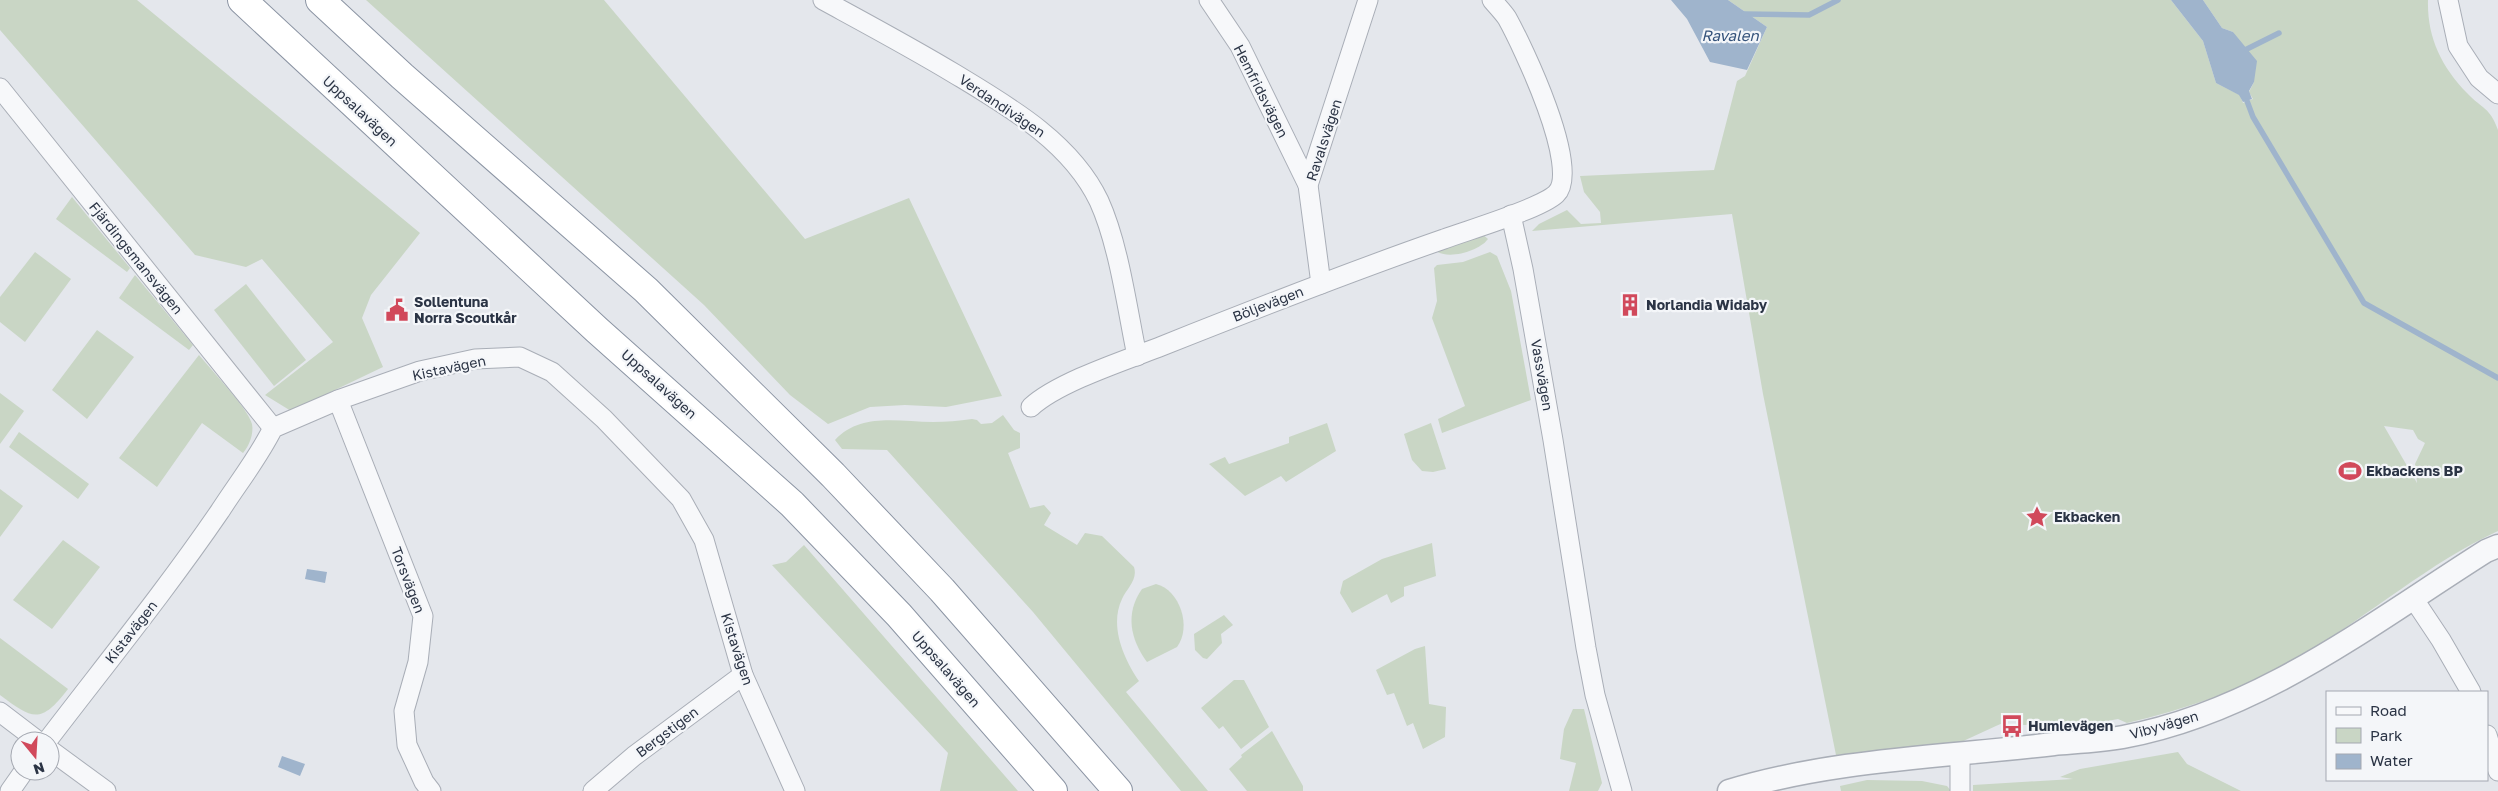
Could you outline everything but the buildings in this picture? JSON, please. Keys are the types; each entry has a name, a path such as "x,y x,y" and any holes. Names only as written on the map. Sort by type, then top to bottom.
{"highway":[{"name":"Uppsalavägen","path":"242,0 590,323 792,504 899,615 1053,791"},
{"path":"320,0 402,76 646,290 833,475 942,590 1118,791"}],"street":[{"name":"Verdandivägen","path":"823,0 890,36 1003,103 1044,132 1079,171 1098,200 1110,233 1137,356"},
{"name":"Hemfridsvägen","path":"1209,0 1240,46 1308,186"},
{"name":"Ravalsvägen","path":"1321,284 1308,186 1368,0"},
{"path":"1492,0 1506,17 1543,93 1563,168 1563,182 1557,194 1511,215"},
{"path":"2448,0 2458,46 2479,78 2498,94"},
{"name":"Fjärdingsmansvägen","path":"0,88 273,428"},
{"name":"Böljevägen","path":"1031,407 1044,395 1137,356 1321,284 1511,215"},
{"name":"Vassvägen","path":"1511,215 1523,268 1554,440 1595,695 1622,791"},
{"name":"Kistavägen","path":"55,731 181,567 243,476 259,458 273,428 338,400 420,371 475,360 520,358 552,372 604,419 681,500 704,540 743,675 795,791"},
{"name":"Torsvägen","path":"338,400 423,616 418,662 404,711 408,745 424,782 431,791"},
{"name":"Vibyvägen","path":"1729,791 1832,766 1960,755 2123,737 2183,721 2240,700 2298,671 2498,546"},
{"path":"2412,598 2441,640 2470,691"},
{"name":"Bergstigen","path":"592,791 634,756 743,675"},
{"path":"0,712 25,731"},
{"path":"2488,738 2498,770"},
{"path":"1960,755 1960,791"},
{"path":"60,757 106,791"}],"green space":[{"path":"0,0 137,0 420,233 371,295 362,318 383,367 291,411 265,395 333,342 262,259 246,267 195,255 0,30"},
{"path":"366,0 604,0 805,239 909,198 1002,396 946,407 905,405 870,407 828,424 790,395 704,305"},
{"path":"1728,0 2171,0 2203,41 2216,83 2240,95 2243,103 2253,99 2249,92 2254,82 2233,32 2222,28 2203,0 2428,0 2430,26 2437,50 2458,83 2489,112 2498,130 2498,531 2424,573 2330,638 2285,665 2242,686 2174,711 2127,723 2118,719 2091,724 2021,725 2018,715 1958,744 1836,755 1763,394 1732,214 1532,231 1539,224 1567,210 1581,224 1601,223 1600,212 1584,192 1580,176 1714,170 1737,81 1745,76 1767,27","holes":["2384,426 2413,430 2418,439 2425,443 2415,464 2417,483"]},
{"path":"72,197 130,268 127,272 56,219"},
{"path":"1482,234 1488,239 1478,247 1464,253 1448,255 1436,251"},
{"path":"35,252 71,279 25,342 0,322 0,297"},
{"path":"1490,252 1497,256 1511,291 1531,400 1442,433 1438,419 1465,406 1432,318 1437,301 1434,268 1437,265 1463,262"},
{"path":"135,275 193,345 189,350 119,298"},
{"path":"246,284 306,360 274,386 214,310"},
{"path":"97,330 134,357 87,419 52,390"},
{"path":"199,355 237,399 249,417 252,424 250,440 243,453 202,423 157,487 119,458"},
{"path":"0,393 24,411 0,444"},
{"path":"1003,415 1014,430 1020,433 1020,448 1008,453 1030,508 1044,505 1051,513 1044,525 1077,545 1085,533 1102,536 1134,567 1135,576 1122,599 1118,609 1117,620 1120,642 1128,663 1139,681 1126,692 1208,791 1181,791 1033,612 887,450 842,449 835,440 845,431 856,425 868,422 894,420 943,422 972,419 977,420 981,424 992,423"},
{"path":"1327,423 1336,451 1286,482 1281,476 1245,496 1209,464 1225,457 1229,464 1289,443 1289,437"},
{"path":"1431,423 1446,469 1433,472 1422,471 1412,460 1404,434"},
{"path":"19,432 89,484 78,499 9,447"},
{"path":"0,489 23,506 0,537"},
{"path":"63,540 100,567 52,629 13,600"},
{"path":"1432,543 1436,576 1404,587 1404,596 1391,603 1387,594 1352,613 1340,593 1343,581 1382,559"},
{"path":"804,545 1018,791 940,791 948,753 772,565 786,562"},
{"path":"1156,584 1172,594 1177,601 1181,610 1183,630 1177,647 1147,662 1133,635 1133,607 1142,589"},
{"path":"1224,615 1233,625 1221,634 1222,643 1207,659 1203,658 1195,650 1194,634"},
{"path":"0,638 68,689 51,708 43,713 29,713 21,710 0,695"},
{"path":"1425,646 1429,704 1446,707 1445,737 1423,749 1413,723 1407,726 1394,693 1387,695 1376,670 1415,649"},
{"path":"1234,680 1244,680 1269,727 1241,749 1223,726 1219,729 1201,708"},
{"path":"1573,709 1584,709 1602,783 1598,791 1569,791 1576,763 1560,759 1564,729"},
{"path":"1272,731 1303,786 1303,791 1247,791 1229,769 1242,757 1241,755"},
{"path":"2178,752 2187,764 2241,791 1973,791 1973,785 2073,779 2060,777 2080,769"},
{"path":"1867,780 1922,781 1947,786 1951,791 1841,791 1840,786"}],"water":[{"name":"Ravalen","path":"1671,0 1728,0 1767,27 1747,70 1710,62 1687,19"},
{"path":"2171,0 2203,0 2222,28 2233,32 2257,61 2254,82 2249,91 2252,99 2243,102 2239,95 2216,83 2203,41"},
{"path":"307,569 327,572 325,583 305,579"},
{"path":"282,756 305,764 300,776 278,767"}],"waterway":[{"name":"Ravalen","path":"1744,14 1809,15 1838,0"},
{"path":"2247,49 2279,33"},
{"path":"2247,101 2253,117 2364,303 2498,378"}],"place":[{"name":"Norlandia Widaby","path":"1630,305"},
{"name":"Sollentuna Norra Scoutkår","path":"397,310"},
{"name":"Ekbackens BP","path":"2350,471"},
{"name":"Ekbacken","path":"2037,517"},
{"name":"Humlevägen","path":"2012,726"}]}
